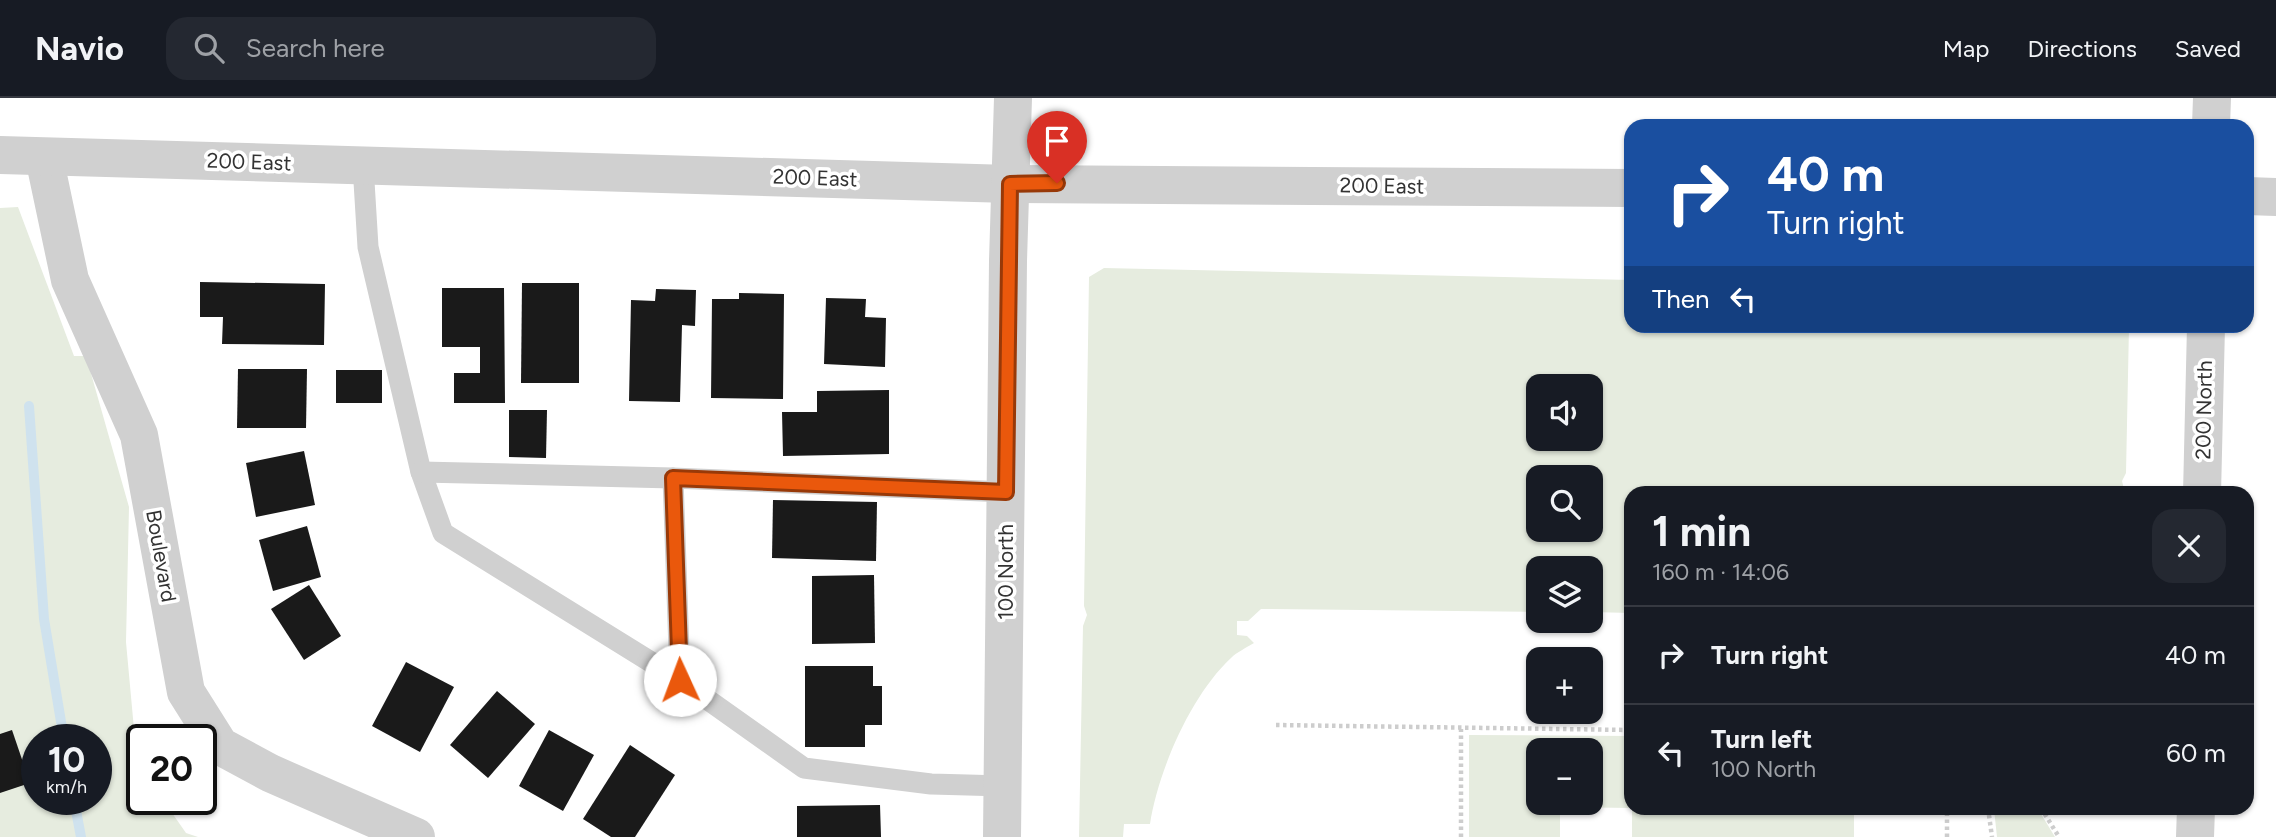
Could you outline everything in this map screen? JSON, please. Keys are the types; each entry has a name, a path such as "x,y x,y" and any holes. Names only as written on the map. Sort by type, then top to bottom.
{"street":[{"name":"100 North","path":"1002,837 1013,98"},
{"path":"2211,119 2212,98"},
{"name":"200 East","path":"0,155 1010,184 1624,188"},
{"name":"Boulevard","path":"44,156 70,281 139,435 186,692 220,746 270,773 416,837"},
{"path":"2254,196 2276,197"},
{"name":"200 North","path":"2202,486 2206,333"},
{"path":"2195,837 2196,815"}],"lane":[{"path":"363,165 368,247 421,472 443,533 680,680 804,768 931,784 1004,786"},
{"path":"421,472 673,478 1006,492"},
{"path":"673,478 680,680"}],"path":[{"path":"1276,725 1624,730"},
{"path":"1461,729 1461,837"},
{"path":"1947,815 1947,837"},
{"path":"1989,815 1992,837"},
{"path":"2045,815 2059,837"}],"shaded area":[{"path":"18,207 74,356 86,356 129,507 126,642 134,724 126,724 126,815 173,815 186,833 198,837 0,837 0,208"},
{"path":"1104,268 1624,280 1624,333 2129,333 2126,473 2122,481 2123,486 1624,486 1624,613 1603,612 1603,556 1526,556 1526,612 1261,609 1248,621 1237,621 1237,635 1247,636 1254,643 1233,656 1216,674 1190,713 1160,781 1150,824 1124,824 1123,837 1079,837 1083,626 1087,615 1084,606 1089,277"},
{"path":"1469,735 1624,736 1624,808 1603,808 1603,738 1526,738 1526,815 1560,815 1560,837 1469,837"},
{"path":"1632,815 1854,815 1854,837 1632,837"},
{"path":"1995,815 2042,815 2055,837 1997,837"}],"building":[{"path":"200,282 325,284 324,345 222,344 223,317 200,317"},
{"path":"522,283 579,283 579,383 521,383"},
{"path":"442,288 504,288 505,403 454,403 454,373 480,373 480,347 442,347"},
{"path":"656,289 696,290 695,326 682,325 680,402 629,401 631,300 655,301"},
{"path":"739,293 784,294 783,399 711,398 712,299 739,299"},
{"path":"826,298 866,299 865,317 886,318 885,367 824,364"},
{"path":"238,369 307,369 306,428 237,428"},
{"path":"336,370 382,370 382,403 336,403"},
{"path":"889,390 889,454 783,456 782,412 817,412 817,391"},
{"path":"509,410 547,410 546,458 509,457"},
{"path":"304,451 315,505 256,517 246,463"},
{"path":"773,500 877,502 876,561 772,558"},
{"path":"307,526 321,577 273,591 259,540"},
{"path":"874,575 875,643 812,644 812,576"},
{"path":"309,585 341,636 304,660 271,609"},
{"path":"406,662 454,687 420,752 372,726"},
{"path":"805,666 873,666 873,686 882,686 882,725 865,725 865,747 805,747"},
{"path":"497,691 535,724 488,778 450,745"},
{"path":"12,730 21,756 21,786 0,793 0,734"},
{"path":"549,730 594,755 563,811 519,786"},
{"path":"630,745 675,775 635,837 611,837 583,819"},
{"path":"880,805 881,837 797,837 797,806"}],"waterway":[{"path":"29,406 44,619 61,724"},
{"path":"77,815 81,837"}],"route":[{"path":"680,680 673,478 1006,492 1010,184 1057,183"}]}
